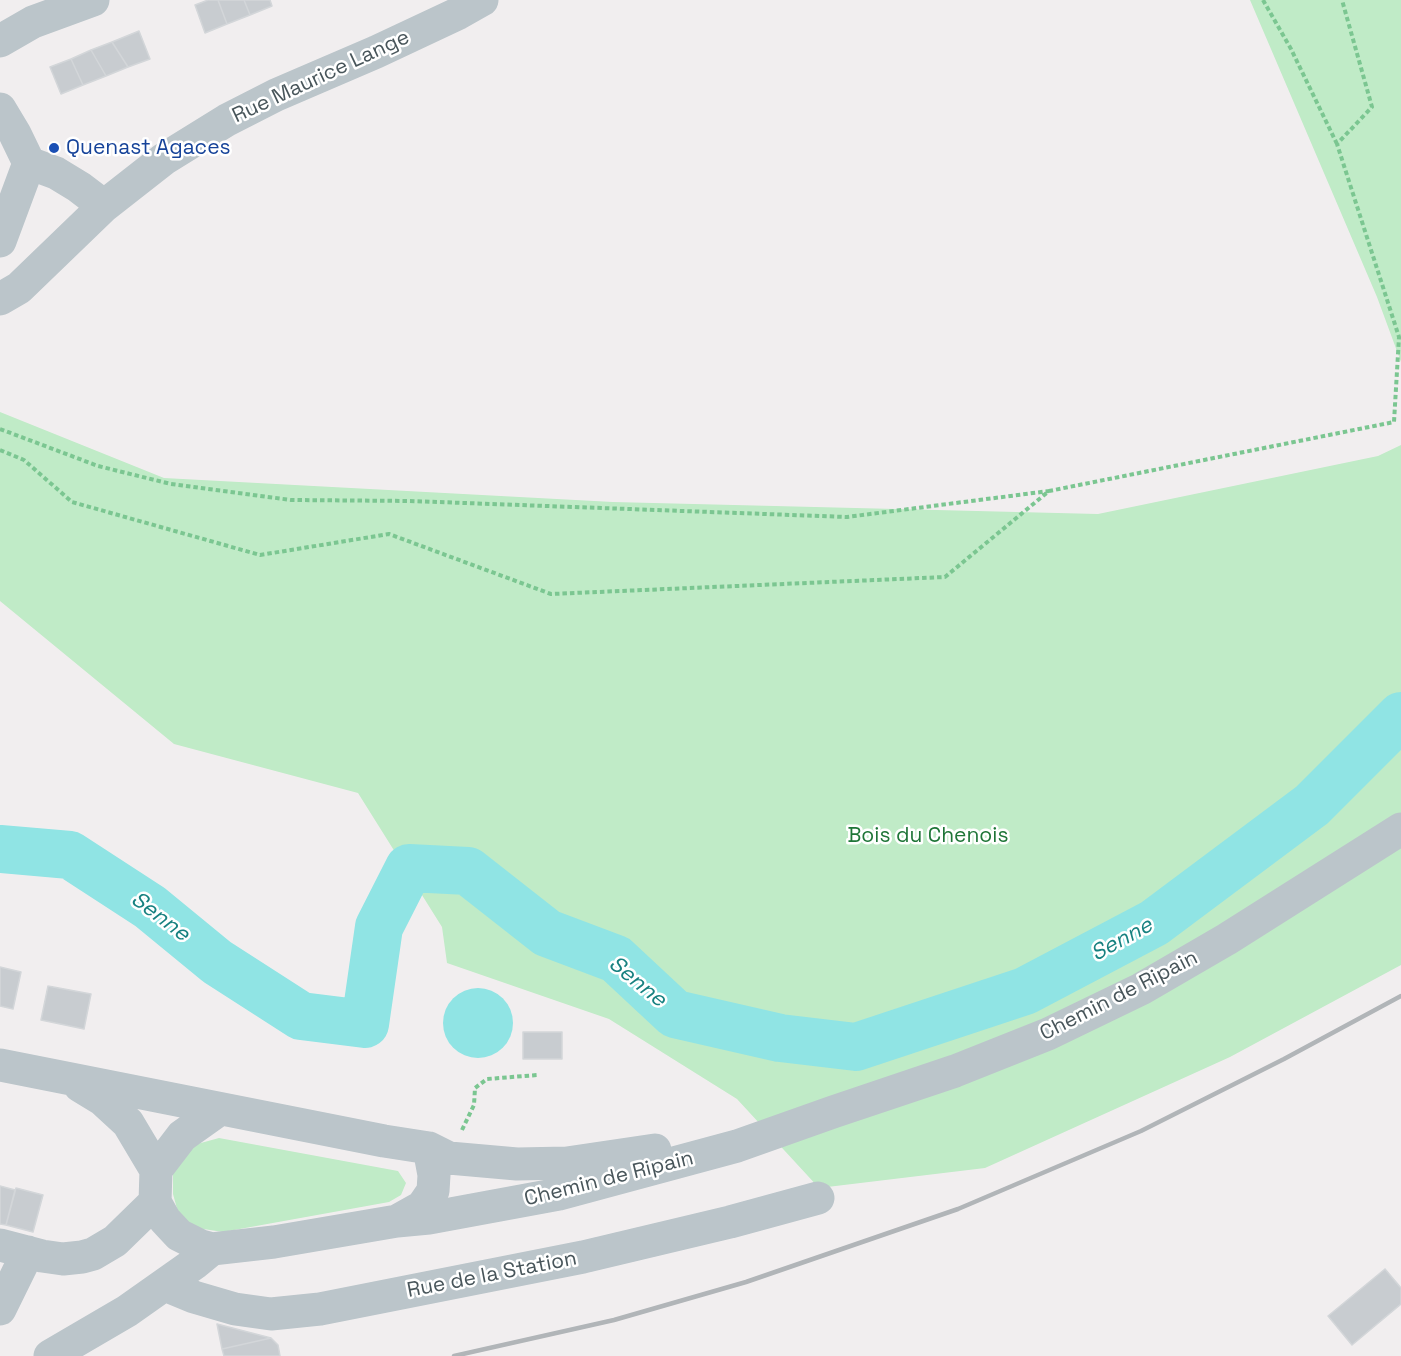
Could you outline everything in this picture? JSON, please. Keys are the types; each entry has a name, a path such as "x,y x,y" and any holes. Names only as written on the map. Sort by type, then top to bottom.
{"street":[{"path":"0,41 33,22 93,0"},
{"name":"Rue Maurice Lange","path":"0,299 19,288 104,206 164,159 227,120 276,95 375,52 482,0"},
{"path":"0,109 29,163 56,173 104,206"},
{"path":"0,241 29,163"},
{"name":"Chemin de Ripain","path":"212,1249 274,1242 397,1221 429,1218 559,1194 737,1146 955,1071 1048,1034 1141,989 1227,939 1401,829"},
{"name":"Chemin de Ripain","path":"0,1065 439,1153 517,1164 567,1163 644,1152 816,1119"},
{"name":"Chemin de Ripain","path":"71,1080 103,1100 128,1123 155,1186"},
{"path":"0,1309 14,1249 63,1259 93,1254 115,1241 155,1186 182,1136 220,1109"},
{"name":"Chemin de Ripain","path":"397,1221 422,1207 433,1191 439,1153"},
{"path":"155,1186 165,1220 179,1235 195,1244 212,1249"},
{"name":"Rue de la Station","path":"165,1285 194,1298 235,1309 271,1314 320,1310 583,1257 730,1222 818,1198"},
{"path":"50,1356 127,1311 212,1249"}],"path":[{"path":"0,429 98,466 171,484 291,500 410,501 847,517 1049,491 1394,422 1399,338 1337,144 1291,49 1263,0"},
{"path":"1337,144 1372,106 1342,0"},
{"path":"0,450 24,460 72,502 260,555 389,534 551,594 945,577 1049,491"},
{"path":"439,1153 474,1105 475,1088 487,1078 537,1076"}],"green space":[{"path":"1250,0 1401,0 1401,362 1377,297"},
{"name":"Bois du Chenois","path":"0,412 164,478 613,502 1098,514 1378,456 1401,445 1401,965 1230,1057 985,1168 819,1188 737,1099 609,1019 447,963 442,927 358,793 174,744 0,601"},
{"path":"219,1138 398,1171 406,1183 401,1195 389,1202 223,1232 197,1228 179,1216 173,1194 173,1166 190,1146"}],"water":[{"path":"478,988 491,991 503,998 510,1010 513,1023 510,1036 503,1048 491,1055 478,1058 465,1055 453,1048 446,1036 443,1023 446,1010 453,998 465,991"}],"building":[{"path":"208,0 218,0 227,24 205,33 195,5"},
{"path":"218,0 244,0 250,15 227,24"},
{"path":"244,0 270,0 272,6 250,15"},
{"path":"139,31 150,59 128,67 112,42"},
{"path":"112,42 128,67 106,76 91,50"},
{"path":"91,50 106,76 83,85 71,59"},
{"path":"71,59 83,85 61,94 50,67"},
{"path":"0,967 21,972 13,1009 0,1006"},
{"path":"48,986 91,994 84,1029 41,1020"},
{"path":"523,1032 562,1032 562,1059 523,1059"},
{"path":"0,1186 15,1190 6,1225 0,1224"},
{"path":"16,1188 43,1195 33,1232 6,1225"},
{"path":"1385,1269 1401,1288 1401,1304 1352,1345 1328,1316"},
{"path":"217,1324 271,1338 222,1349"},
{"path":"271,1338 278,1345 280,1356 224,1356 222,1349"}],"waterway":[{"name":"Senne","path":"0,849 70,855 150,907 217,962 301,1016 365,1024 379,927 409,868 468,871 547,933 616,959 675,1014 780,1038 856,1047 1025,991 1154,923 1312,805 1401,716"}],"railway":[{"path":"454,1356 614,1320 746,1282 958,1209 1141,1131 1284,1059 1401,996"}],"place":[{"name":"Quenast Agaces","path":"54,148"}]}
